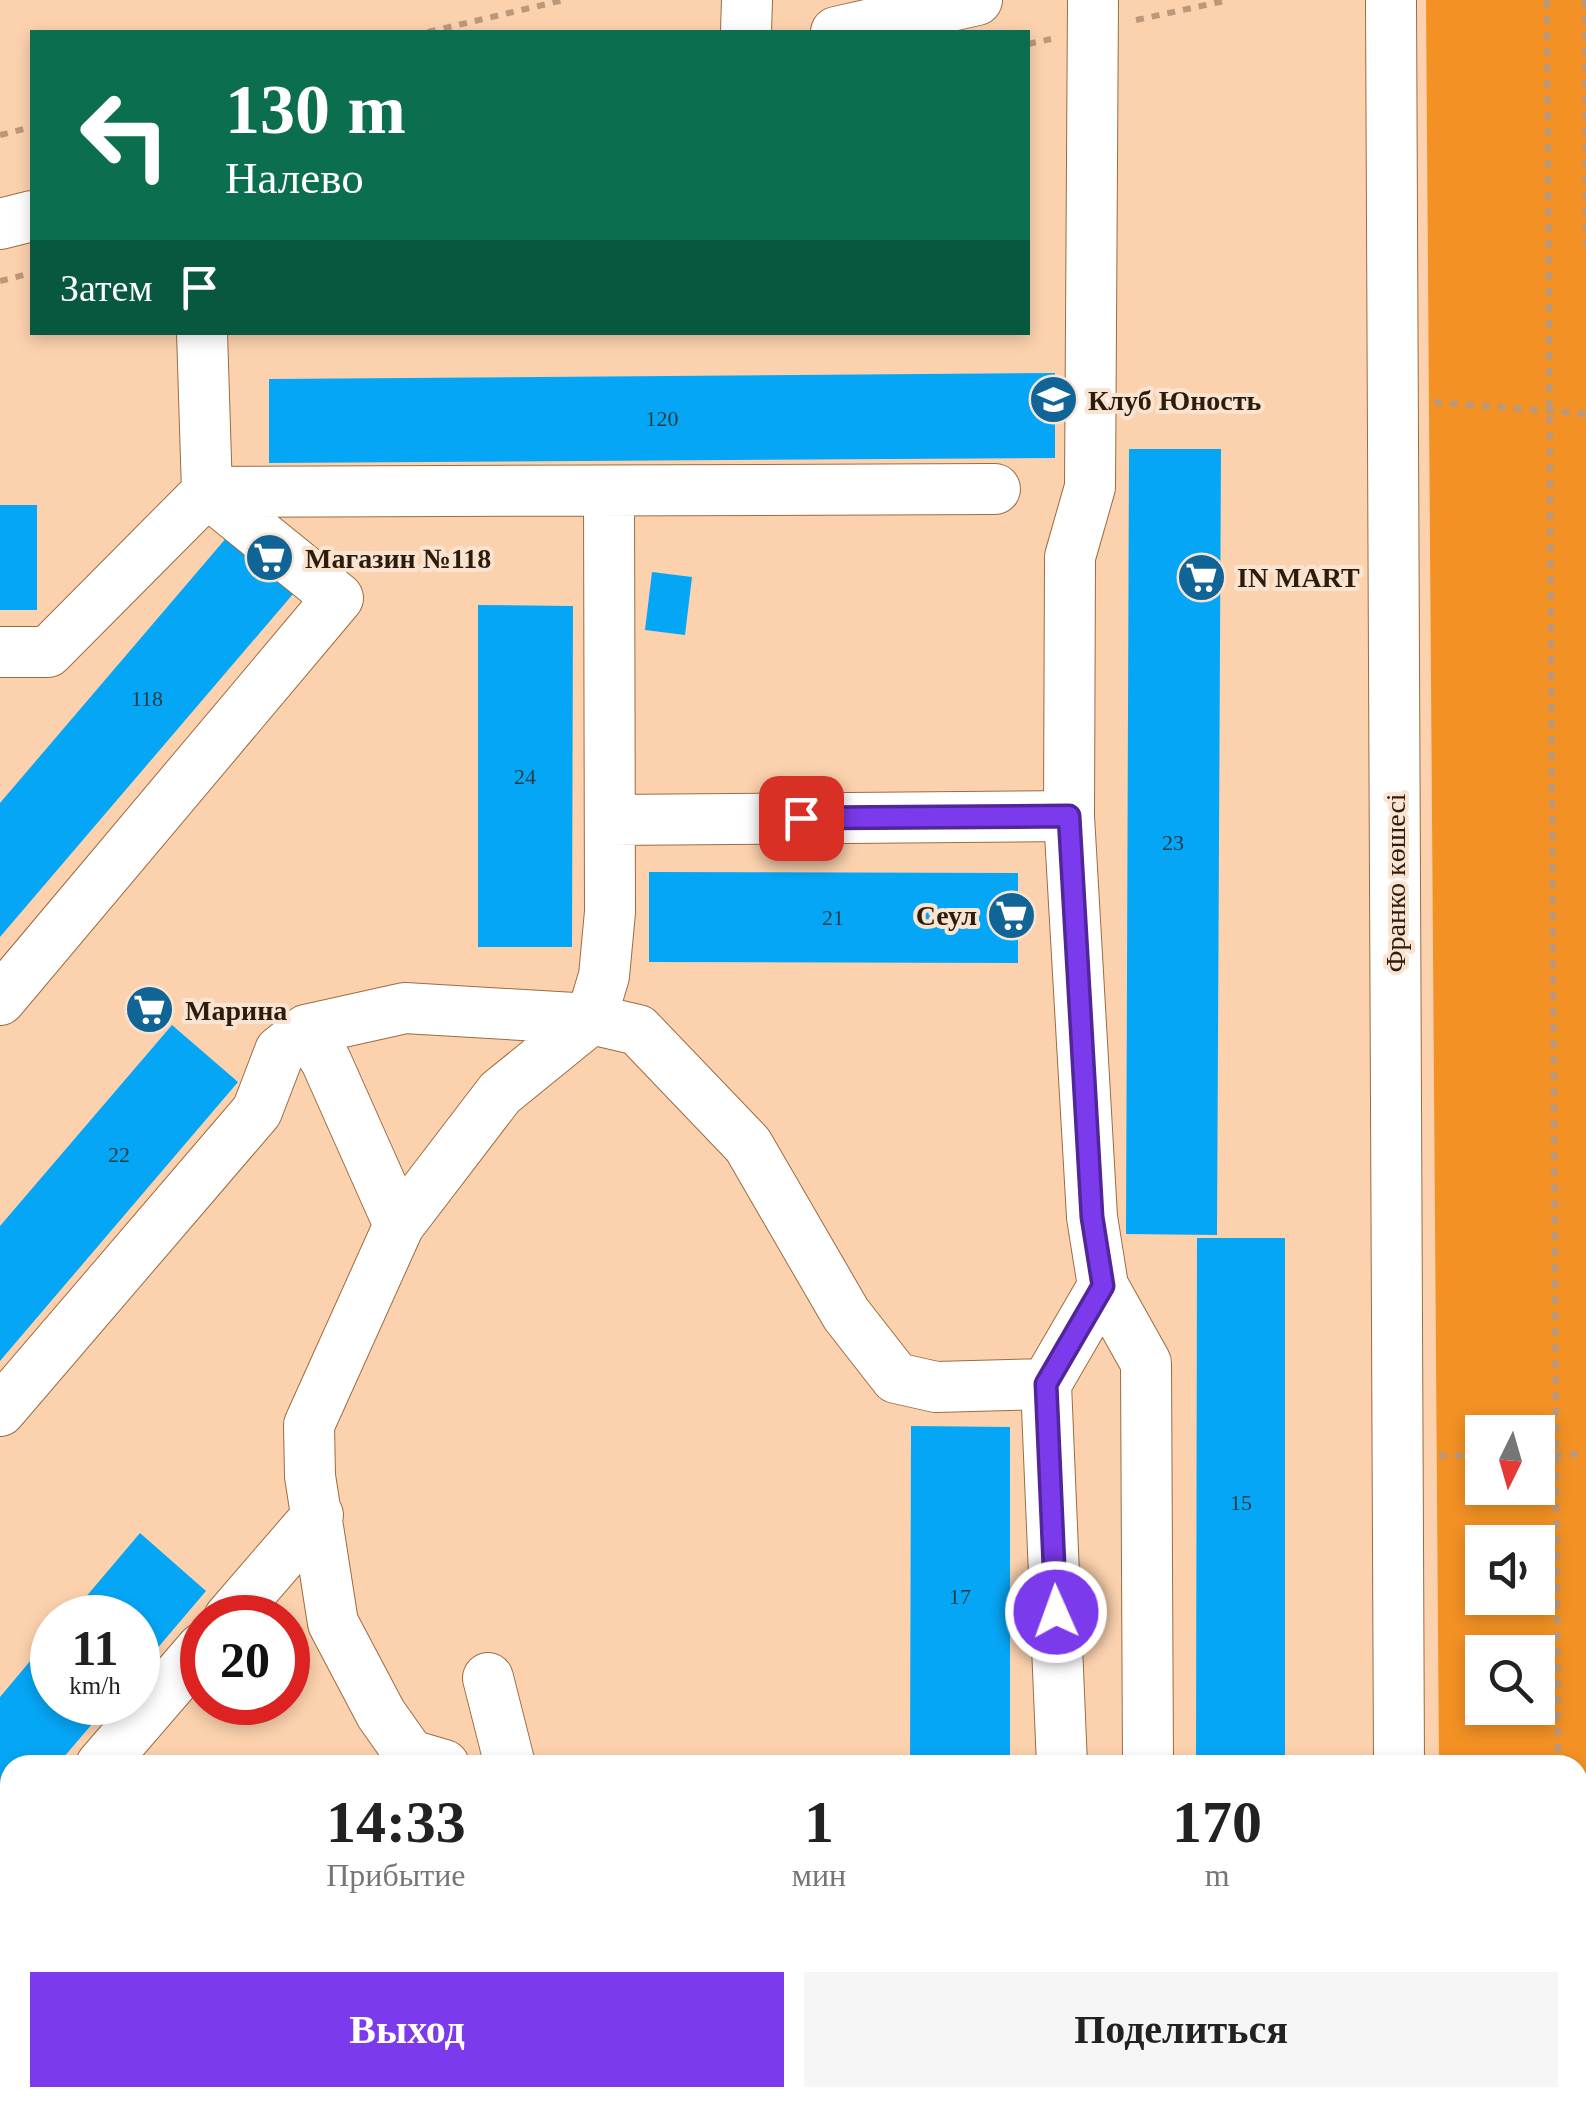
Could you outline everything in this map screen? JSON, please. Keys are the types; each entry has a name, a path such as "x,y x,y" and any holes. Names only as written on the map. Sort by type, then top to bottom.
{"street":[{"path":"746,30 747,0"},
{"path":"845,30 977,0"},
{"path":"1093,0 1090,487 1070,557 1069,816 1092,1217 1103,1286 1146,1363 1148,1755"},
{"name":"Франко көшесі","path":"1391,0 1399,1755"},
{"path":"0,224 30,216"},
{"path":"0,1000 338,598 208,492 202,335"},
{"path":"0,652 48,652 208,492 996,489"},
{"path":"413,1755 380,1714 333,1624 310,1476 309,1425 399,1225 500,1093 591,1019 604,976 610,912 609,490"},
{"path":"610,820 1069,816"},
{"path":"0,1411 257,1111 280,1051 306,1030 405,1008 591,1019 638,1030 748,1145 846,1314 896,1378 936,1387 1046,1384"},
{"path":"306,1030 326,1062 399,1225"},
{"path":"1062,1755 1046,1384 1103,1286"},
{"path":"249,1595 318,1515"},
{"path":"110,1755 180,1673"},
{"path":"488,1678 507,1755"}],"path":[{"path":"436,30 564,0"},
{"path":"1547,0 1558,1755"},
{"path":"1585,0 1586,245"},
{"path":"0,135 30,128"},
{"path":"0,281 30,274"},
{"path":"1393,399 1586,414"},
{"path":"1555,1454 1586,1454"}],"shaded area":[{"path":"1426,0 1586,0 1586,1755 1439,1755"}],"building":[{"path":"1055,373 1055,458 269,463 269,379"},
{"path":"1129,449 1221,449 1217,1235 1126,1234"},
{"path":"0,505 37,505 37,610 0,610"},
{"path":"227,537 293,594 0,937 0,803"},
{"path":"652,572 692,577 685,635 645,630"},
{"path":"478,605 573,606 572,947 478,947"},
{"path":"649,872 1018,873 1018,963 649,962"},
{"path":"172,1025 238,1082 0,1361 0,1226"},
{"path":"1197,1238 1285,1238 1285,1755 1196,1755"},
{"path":"911,1426 1010,1427 1010,1755 910,1755"},
{"path":"140,1533 206,1591 203,1595 180,1595 180,1622 160,1645 160,1595 87,1595"},
{"path":"30,1661 30,1725 91,1725 66,1755 0,1755 0,1697"}],"place":[{"name":"Клуб Юность","path":"1053,400"},
{"name":"Магазин №118","path":"270,558"},
{"name":"IN MART","path":"1202,577"},
{"name":"Сеул","path":"1012,915"},
{"name":"Марина","path":"150,1010"}],"route":[{"path":"801,818 1069,816 1092,1217 1103,1286 1046,1384 1056,1612"}]}
